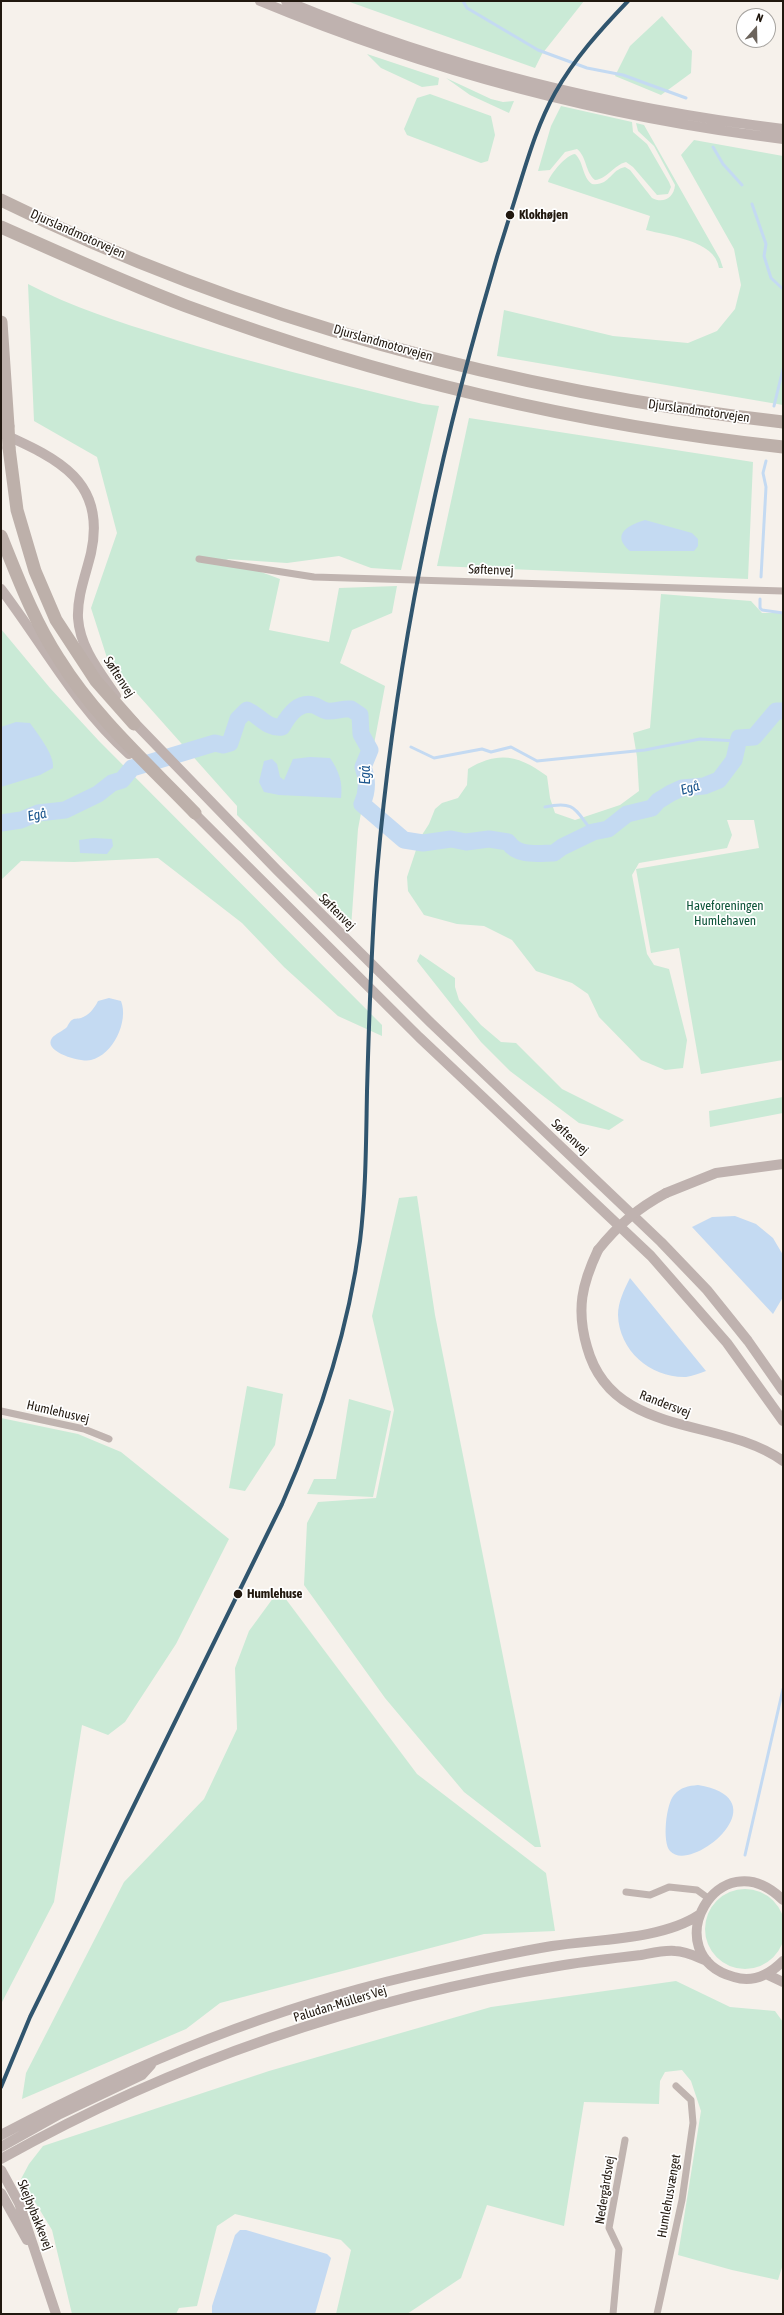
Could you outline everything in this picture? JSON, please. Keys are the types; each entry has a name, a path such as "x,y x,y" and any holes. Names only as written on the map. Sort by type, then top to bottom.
{"highway":[{"name":"Djurslandmotorvejen","path":"1,200 118,252 259,306 403,349 572,390 656,405 783,422"},
{"name":"Djurslandmotorvejen","path":"1,227 184,305 251,329 394,372 483,396 565,414 659,430 783,447"},
{"path":"1,322 4,430 9,448 17,510 35,572 56,620 96,681 134,725"},
{"path":"1,536 30,607 51,647 75,683 113,734 195,813"}],"street":[{"path":"260,1 388,51 476,78 568,102 635,116 783,139"},
{"path":"286,1 321,16 469,66 571,93 637,106 783,129"},
{"name":"Søftenvej","path":"4,430 64,466 86,492 93,515 93,541 78,604 80,631 91,658 134,725 194,787 431,1023 661,1242 707,1290 748,1341 783,1391"},
{"name":"Søftenvej","path":"199,559 314,577 783,591"},
{"path":"1,588 68,688 113,734"},
{"path":"195,813 419,1037 651,1256 727,1343 783,1421"},
{"name":"Randersvej","path":"783,1164 716,1173 666,1193 630,1216 614,1230 598,1250 588,1273 581,1300 582,1331 590,1359 607,1384 628,1404 653,1416 747,1443 783,1461"},
{"name":"Humlehusvej","path":"1,1411 84,1429 109,1439"},
{"path":"783,1900 767,1888 747,1882 726,1886 708,1898 698,1915 696,1929 698,1944 707,1961 725,1975 738,1978 752,1978 766,1974 783,1961"},
{"path":"626,1892 650,1895 669,1887 696,1890 708,1898"},
{"name":"Paludan-Müllers Vej","path":"1,2136 155,2061 232,2031 299,2008 408,1977 551,1947 671,1929 698,1915"},
{"name":"Paludan-Müllers Vej","path":"1,2159 89,2113 171,2076 259,2042 354,2012 428,1992 582,1962 674,1950 707,1961"},
{"path":"766,1974 783,1982"},
{"path":"1,2147 60,2114 142,2075 155,2061"},
{"name":"Humlehusvænget","path":"656,2314 682,2200 693,2123 691,2100 676,2086"},
{"name":"Nedergårdsvej","path":"613,2314 619,2249 609,2228 625,2140"},
{"name":"Skejbybakkevej","path":"1,2170 19,2203 43,2271 56,2314"},
{"name":"Skejbybakkevej","path":"1,2193 43,2271"}],"green space":[{"path":"347,1 584,1 542,54 535,68"},
{"path":"662,16 692,51 691,73 661,95 615,76 630,46"},
{"path":"367,54 439,78 438,85 422,87 381,68"},
{"path":"446,78 491,99 503,102 514,101 509,113 470,95"},
{"path":"430,94 491,116 495,135 488,161 481,163 407,135 404,129 417,98"},
{"path":"561,106 632,122 633,132 647,144 669,182 671,187 668,194 657,195 633,167 626,162 603,177 595,180 589,173 583,156 577,149 565,152 550,170 538,171 551,126"},
{"path":"636,123 644,125 720,259 723,268 719,268 716,259 709,251 700,245 678,237 646,230 650,216 548,182 549,178 559,165 568,157 575,154 580,161 586,177 592,184 603,183 616,171 625,167 630,170 652,198 656,200 667,199 673,193 675,185 654,146 638,131"},
{"path":"694,140 783,156 783,405 497,356 504,310 613,336 688,343 717,331 735,309 741,285 734,249 681,155"},
{"path":"28,284 96,314 199,346 326,380 423,404 439,406 401,570 371,568 339,556 287,563 226,559 280,579 269,630 329,642 339,588 397,586 392,613 352,630 340,663 385,686 358,829 351,928 237,815 237,806 108,661 91,608 117,533 97,457 34,421"},
{"path":"469,418 753,462 748,579 437,566"},
{"name":"Haveforeningen Humlehaven","path":"661,594 751,601 762,613 783,613 783,1060 701,1074 679,948 651,953 636,869 759,848 754,820 727,820 732,835 727,848 639,863 632,875 647,954 654,965 669,969 687,1040 683,1068 665,1070 641,1060 599,1017 588,994 572,983 536,971 512,940 484,926 457,924 424,915 408,891 407,877 420,838 429,824 435,809 442,803 458,798 467,785 468,769 479,763 490,759 509,758 518,760 537,769 547,776 550,798 555,813 575,820 620,805 639,791 637,757 633,733 650,728"},
{"path":"1,629 50,688 99,741 382,1025 382,1036 338,1016 284,967 242,923 158,858 74,862 21,861 1,880 1,826 41,816 62,815 112,790 107,784 60,809 1,821"},
{"path":"420,954 455,978 455,987 459,1000 481,1025 501,1042 516,1043 562,1089 624,1120 609,1130 579,1123 510,1071 481,1042 417,961"},
{"path":"783,1097 783,1113 710,1127 709,1111"},
{"path":"417,1196 435,1315 541,1847 535,1847 464,1792 385,1698 304,1585 307,1523 318,1502 376,1498 394,1410 372,1316 399,1198"},
{"path":"247,1386 283,1394 275,1445 245,1491 229,1488"},
{"path":"349,1399 391,1411 373,1497 307,1494 314,1479 336,1479"},
{"path":"1,1418 78,1434 121,1452 229,1539 176,1644 125,1722 108,1735 82,1725 54,1902 1,2004"},
{"path":"279,1590 417,1774 546,1873 555,1931 484,1934 220,2003 186,2029 22,2099 26,2073 124,1882 204,1799 237,1729 235,1668 249,1631"},
{"path":"745,1889 760,1892 773,1901 782,1914 785,1929 782,1944 773,1957 760,1966 745,1969 730,1966 717,1957 708,1944 705,1929 708,1914 717,1901 730,1892"},
{"path":"676,1981 730,2007 775,2011 783,2022 783,2264 778,2280 732,2270 678,2255 701,2111 691,2081 682,2070 665,2072 660,2081 659,2104 584,2102 564,2226 487,2205 461,2278 407,2314 336,2314 351,2250 341,2240 235,2214 217,2226 197,2306 179,2308 176,2314 72,2314 52,2230 21,2179 29,2164 43,2146 269,2071 491,2007"}],"water":[{"path":"645,520 692,533 698,539 698,546 694,551 630,551 624,545 622,535 628,528"},
{"path":"16,722 30,723 48,751 53,763 53,768 40,775 1,787 1,727"},
{"path":"310,757 330,758 340,777 341,798 279,795 264,792 259,782 264,761 272,759 277,764 280,777 284,780 293,759"},
{"path":"94,838 112,839 113,846 107,854 80,853 79,840"},
{"path":"109,998 121,1001 123,1018 117,1036 106,1051 99,1057 91,1060 80,1060 64,1055 53,1048 50,1043 55,1035 67,1027 74,1019 81,1018 89,1013 98,1001"},
{"path":"735,1216 756,1224 773,1238 783,1255 783,1297 773,1314 692,1227 712,1217"},
{"path":"630,1278 706,1371 686,1377 661,1373 639,1360 631,1351 624,1340 618,1315 620,1301"},
{"path":"698,1785 722,1793 732,1805 732,1818 724,1832 710,1844 695,1853 681,1856 670,1851 666,1840 667,1814 671,1800 679,1790 688,1786"},
{"path":"240,2230 246,2230 327,2254 331,2258 315,2314 212,2314 212,2306 235,2235"}],"waterway":[{"path":"463,1 467,8 538,50 587,68 623,75 686,98"},
{"path":"713,147 723,164 742,185"},
{"path":"752,204 766,244 764,256 771,278 783,289"},
{"path":"774,406 783,369"},
{"path":"761,577 766,487 763,473 766,461"},
{"path":"760,599 760,608 762,610 783,613"},
{"name":"Egå","path":"1,823 21,820 38,813 65,810 98,794 112,783 122,780 132,768 215,743 223,745 230,743 238,719 247,710 267,724 282,727 294,710 308,704 327,711 351,709 360,715 361,734 370,750 363,767 367,786 362,804 404,840 423,843 451,839 466,842 489,839 508,842 512,847 523,852 554,853 562,847 593,832 608,829 627,814 652,808 658,801 682,788 704,786 719,780 734,760 739,738 754,737 776,711 783,711"},
{"path":"411,747 434,758 482,749 491,752 511,747 537,761 645,750 700,739 738,741"},
{"path":"545,807 556,805 570,806 578,813 593,832"},
{"path":"745,1855 783,1689"}],"transit line":[{"path":"1,2087 30,2017 282,1504 308,1440 330,1376 348,1309 360,1241 365,1186 370,982 377,872 384,802 403,661 429,522 480,316 528,156 549,105 562,80 598,33 628,1"}],"place":[{"name":"Klokhøjen","path":"510,215"},
{"name":"Humlehuse","path":"238,1594"}]}
